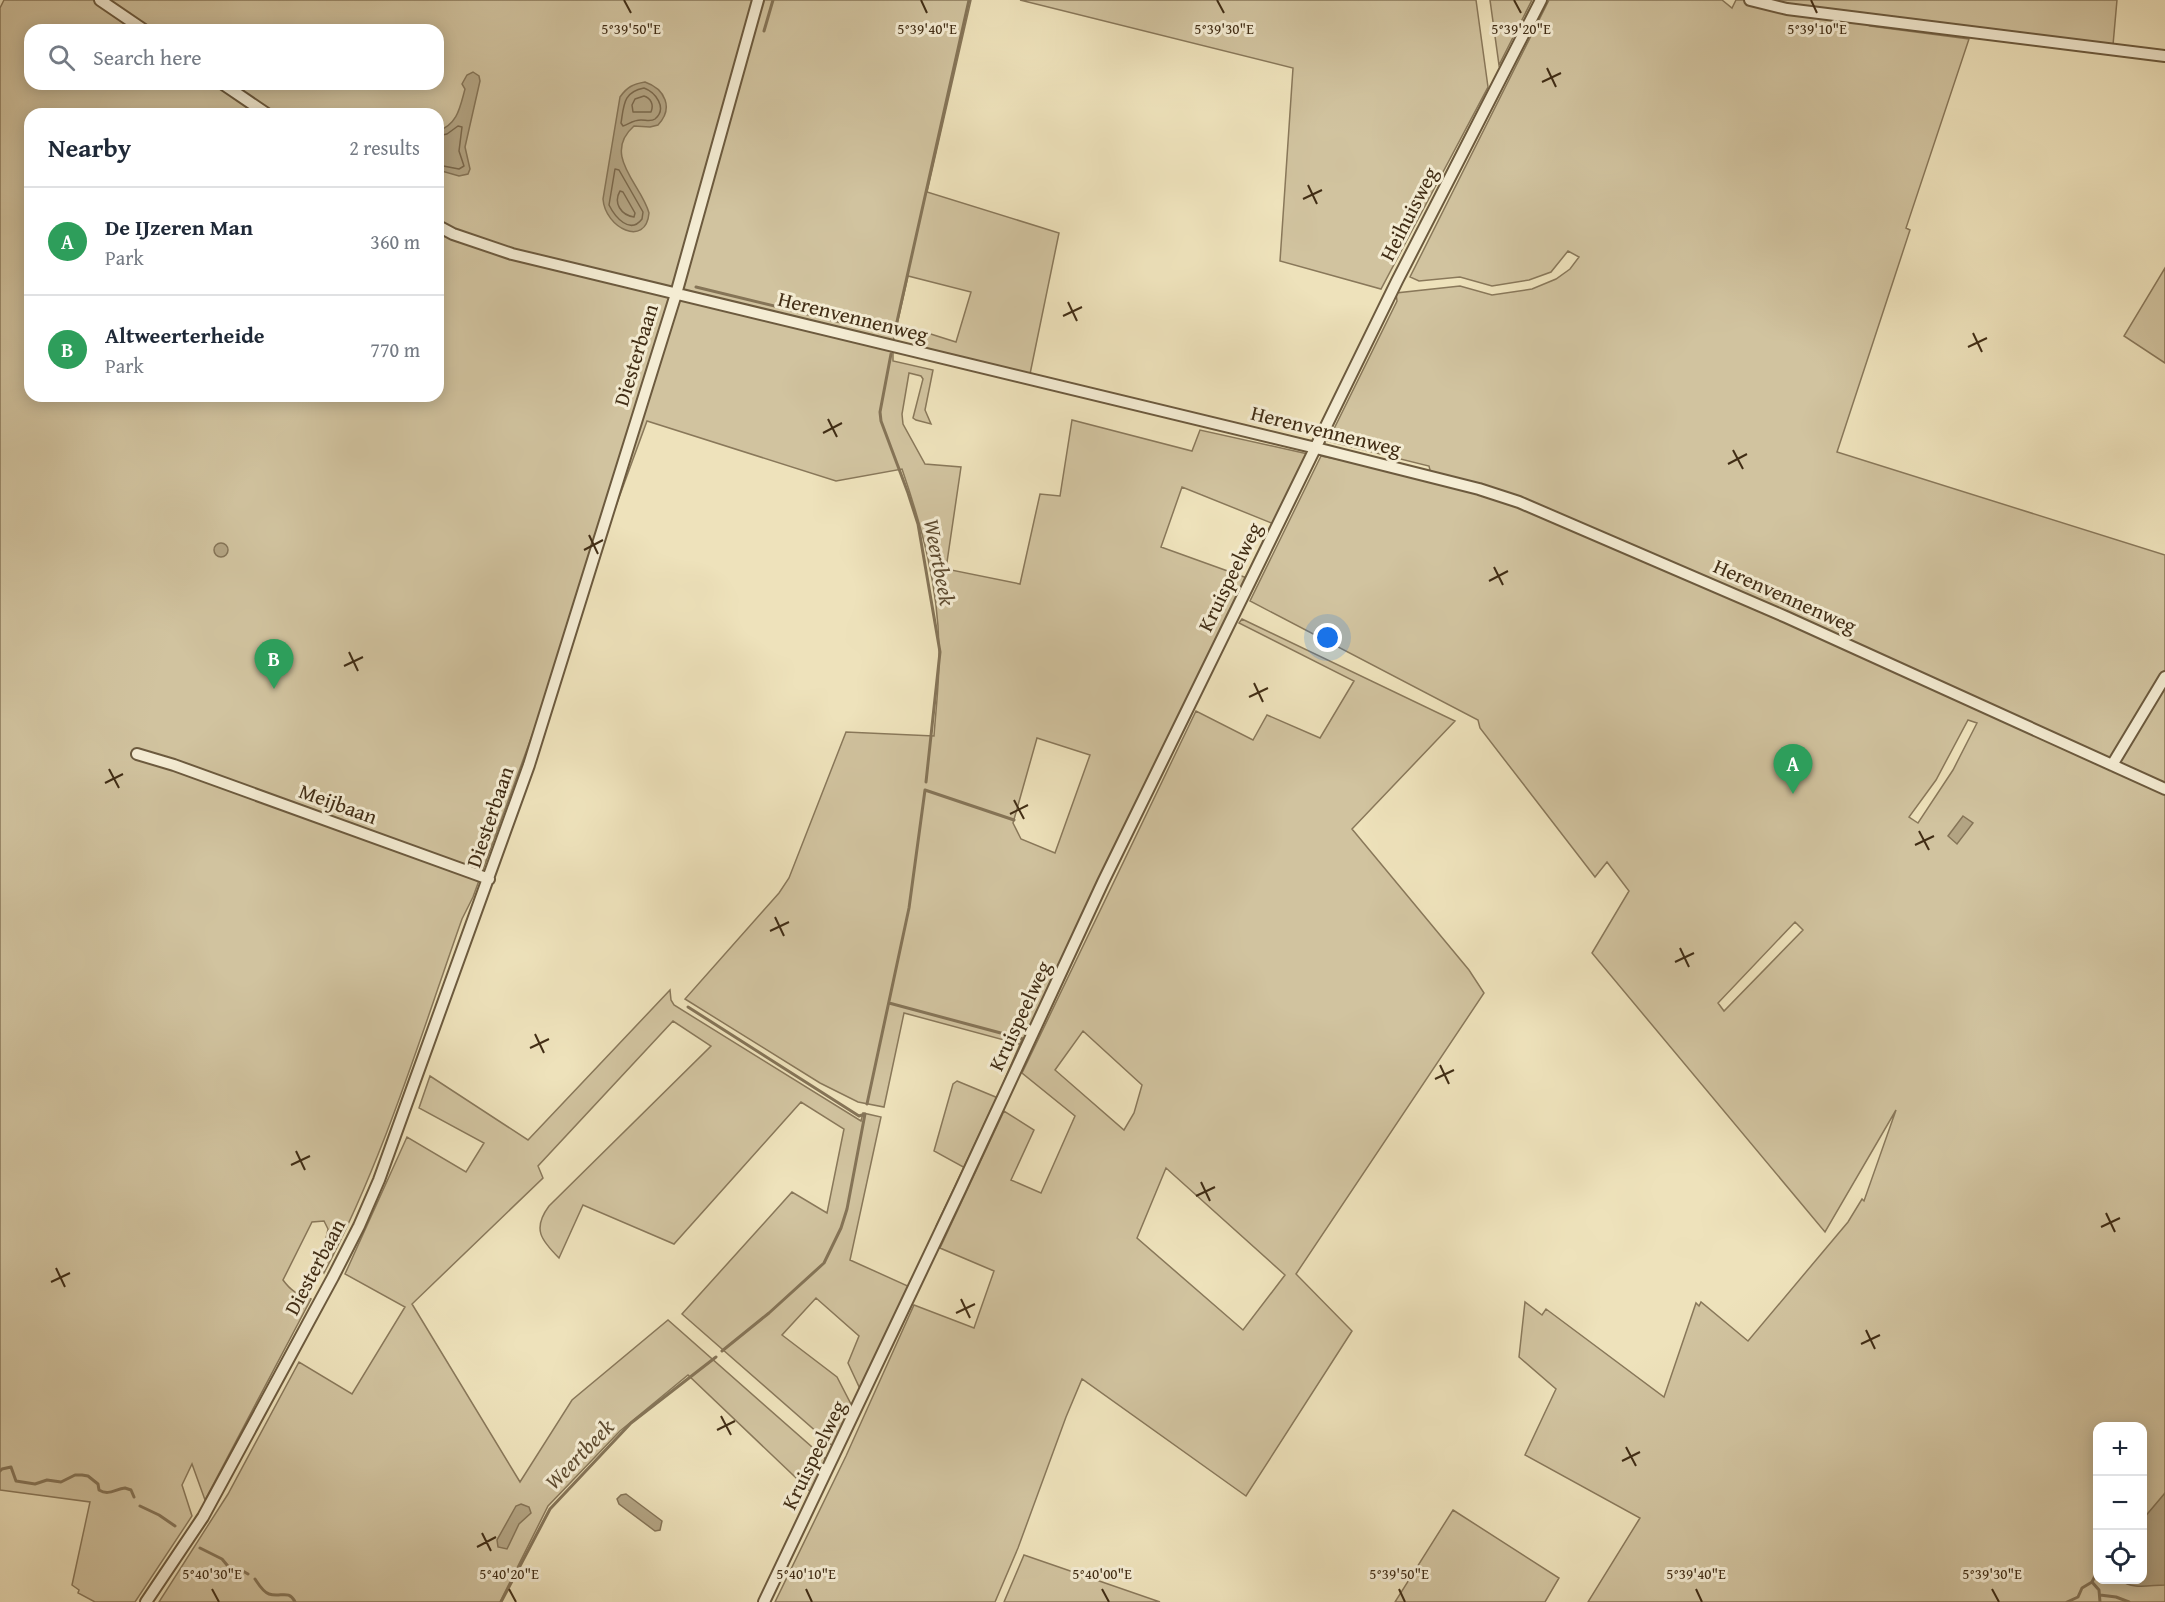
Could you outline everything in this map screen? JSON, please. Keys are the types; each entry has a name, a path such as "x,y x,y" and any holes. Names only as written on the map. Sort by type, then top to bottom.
{"street":[{"path":"100,0 135,24"},
{"name":"Diesterbaan","path":"147,1602 203,1517 359,1226 379,1180 529,765 676,294 758,0"},
{"name":"Heihuisweg","path":"1316,448 1397,281 1541,0"},
{"path":"1750,0 1787,9 2165,56"},
{"path":"232,90 258,108"},
{"name":"Herenvennenweg","path":"444,229 512,254 1316,448 1479,489 1519,502 1786,617 2165,789"},
{"name":"Kruispeelweg","path":"764,1602 951,1212 1103,882 1316,448"},
{"path":"2112,765 2165,677"},
{"name":"Meijbaan","path":"137,754 174,765 489,879"}],"shaded area":[{"path":"4,0 971,0 927,192 1059,233 1030,374 914,347 918,330 956,342 971,292 908,276 893,342 893,361 933,370 925,410 931,424 913,418 923,379 921,376 909,373 902,414 903,424 925,464 961,467 946,569 1020,584 1040,494 1060,496 1072,420 1192,451 1200,430 1308,454 1274,524 1182,487 1161,547 1247,578 1023,1045 904,1013 884,1107 858,1102 820,1083 685,999 779,893 789,878 846,732 934,736 939,659 938,625 928,557 902,469 836,481 647,421 365,1187 324,1273 320,1267 328,1229 324,1221 312,1222 283,1280 295,1292 311,1299 205,1500 192,1464 182,1485 192,1516 135,1602 95,1602 78,1593 79,1590 72,1585 90,1502 0,1490 0,8","holes":["1037,738 1090,755 1055,853 1021,839 1013,823"]},
{"path":"1020,0 1476,0 1488,87 1381,289 1280,261 1293,68"},
{"path":"1490,0 1532,0 1499,65"},
{"path":"1549,0 1722,0 1732,8 1736,0 2117,0 2113,45 1840,12 1870,26 1969,39 1906,228 1910,230 1837,452 2165,555 2165,1602 1588,1602 1640,1518 1525,1455 1556,1389 1519,1357 1525,1302 1542,1315 1546,1309 1664,1397 1696,1303 1699,1306 1701,1302 1748,1341 1848,1222 1862,1199 1864,1201 1896,1110 1825,1232 1592,953 1629,891 1607,862 1595,877 1480,728 1478,720 1250,601 1321,456 1432,478 1429,466 1328,441 1397,301 1396,293 1460,286 1492,295 1532,289 1556,279 1570,269 1579,257 1568,251 1551,272 1529,280 1492,286 1460,277 1419,281 1410,277","holes":["1968,720 1977,723 1953,770 1918,823 1909,817 1936,780","1795,922 1803,930 1724,1011 1718,1003"]},
{"path":"2165,268 2165,363 2124,336"},
{"path":"1242,619 1455,721 1352,829 1469,970 1484,993 1296,1274 1352,1331 1246,1496 1082,1379 1018,1548 995,1602 775,1602 846,1456 914,1305 974,1328 994,1271 940,1248 1004,1111 1034,1130 1011,1180 1041,1193 1075,1116 1022,1073 1196,711 1253,740 1267,715 1320,738 1354,681 1239,623","holes":["1083,1031 1142,1085 1134,1113 1124,1130 1055,1070","1166,1168 1285,1275 1243,1330 1137,1238"]},
{"path":"670,990 674,1005 861,1121 863,1113 881,1117 850,1260 910,1287 861,1391 848,1363 859,1336 816,1298 782,1335 837,1377 853,1408 834,1447 682,1314 792,1192 827,1213 844,1129 801,1102 674,1244 583,1205 559,1258 543,1240 541,1221 549,1206 711,1046 673,1021 538,1166 543,1178 412,1304 520,1482 572,1400 668,1320 829,1462 813,1494 688,1375 620,1431 548,1506 500,1602 159,1602 228,1494 299,1362 352,1394 405,1307 345,1274 407,1137 466,1172 484,1143 419,1108 430,1076 528,1140"},
{"path":"957,1081 998,1098 965,1168 934,1151 953,1084"},
{"path":"1453,1510 1559,1578 1545,1602 1395,1602"},
{"path":"1024,1555 1160,1602 1004,1602"}],"water":[{"path":"473,72 479,76 480,81 465,147 470,169 468,174 459,176 444,172 444,128 454,119 460,108 465,89 462,84 467,75"},
{"path":"645,82 662,94 666,112 658,125 634,126 625,137 621,148 626,170 649,213 646,224 641,230 634,232 626,230 611,218 605,209 603,199 620,97 631,86"},
{"path":"218,543 224,543 228,550 224,557 218,557 214,553 214,547"},
{"path":"1963,816 1973,823 1957,844 1948,836"},
{"path":"2165,1493 2165,1585 2128,1584 2147,1584 2147,1514"},
{"path":"626,1494 662,1521 660,1530 655,1531 619,1504 617,1499"},
{"path":"521,1504 529,1507 531,1513 519,1524 507,1549 498,1547 497,1540 516,1506"}],"waterway":[{"path":"764,31 773,0"},
{"name":"Weertbeek","path":"696,287 894,335 969,0"},
{"name":"Weertbeek","path":"891,354 880,412 881,421 918,524 940,652 926,782"},
{"name":"Weertbeek","path":"867,1104 909,908 925,790 1014,820"},
{"path":"889,1003 1023,1039 1001,1090"},
{"name":"Weertbeek","path":"688,1007 859,1116 865,1114 847,1209 841,1228 824,1263 769,1313 722,1351"},
{"path":"937,1226 994,1105"},
{"name":"Weertbeek","path":"501,1602 550,1509 631,1423 716,1357"},
{"path":"0,1471 11,1467 16,1481 35,1484 47,1480 61,1482 75,1475 88,1476 98,1484 99,1490 103,1492 125,1488 131,1490 134,1497"},
{"path":"140,1506 175,1526"},
{"path":"200,1548 222,1559 232,1571 241,1570 248,1574"},
{"path":"255,1579 267,1593 287,1595 295,1602"},
{"path":"2067,1602 2078,1597 2082,1588 2093,1580"},
{"path":"2092,1582 2099,1590 2100,1602"},
{"path":"2100,1595 2116,1597 2129,1602"}],"place":[{"name":"Altweerterheide","path":"274,689"},
{"name":"De IJzeren Man","path":"1793,794"}]}
